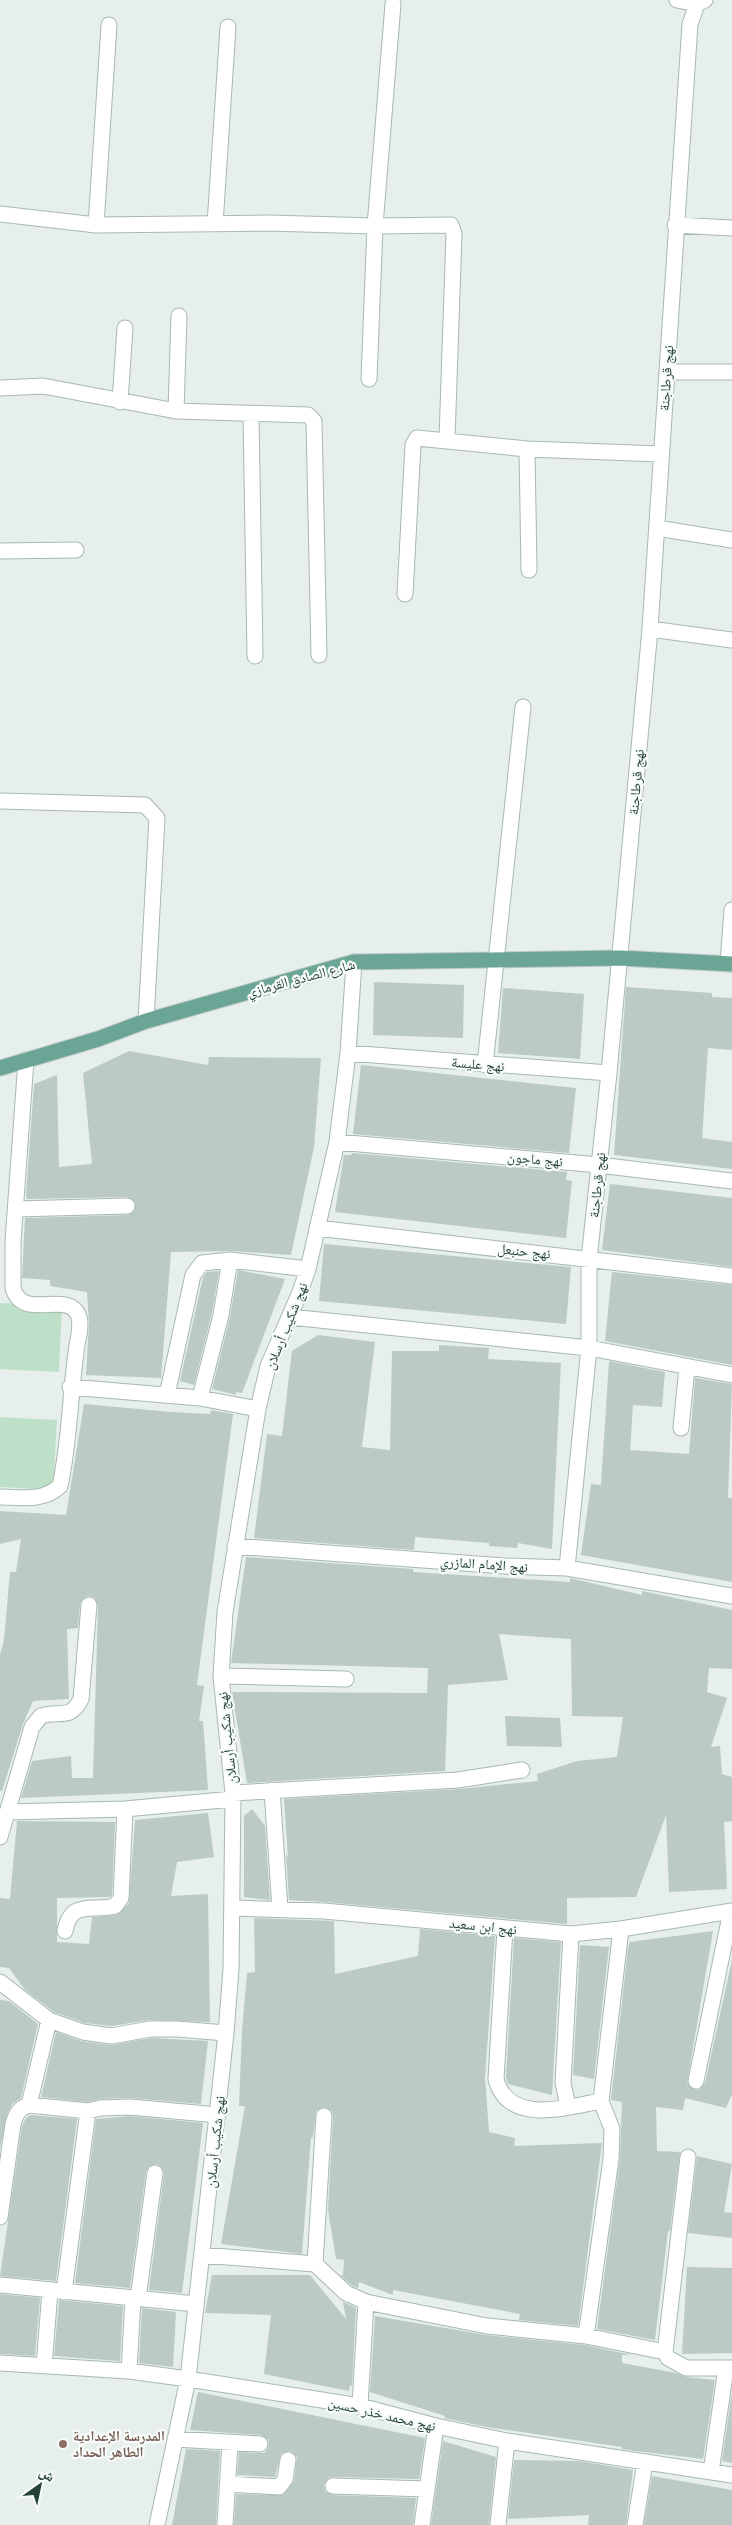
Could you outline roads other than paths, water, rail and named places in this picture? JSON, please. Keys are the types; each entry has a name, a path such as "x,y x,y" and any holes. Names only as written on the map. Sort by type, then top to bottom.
{"main road":[{"name":"شارع الصادق القرمازي","path":"0,1068 98,1039 146,1021 354,962 620,958 730,964"}],"street":[{"path":"677,0 701,2"},
{"name":"نهج قرطاجنة","path":"567,1568 588,1348 589,1259 609,1073 650,629 675,225 690,24 701,2"},
{"path":"369,379 375,226 393,4"},
{"path":"96,225 108,25"},
{"path":"215,224 228,27"},
{"path":"0,214 96,225 451,225 453,229 447,439"},
{"path":"675,225 732,228"},
{"path":"176,411 179,316"},
{"path":"120,402 124,328"},
{"path":"667,372 732,372"},
{"path":"0,388 43,386 120,402 176,411 308,416 314,421 319,655"},
{"path":"251,414 255,656"},
{"path":"405,594 413,444 420,437 527,449 660,454"},
{"path":"527,449 529,570"},
{"path":"657,528 732,540"},
{"path":"0,551 76,550"},
{"path":"650,629 732,640"},
{"path":"485,1065 523,707"},
{"path":"0,801 145,805 157,818 146,1021"},
{"path":"730,964 732,910"},
{"name":"نهج شكيب أرسلان","path":"157,2525 188,2379 226,2033 233,1908 233,1796 221,1676 225,1612 258,1409 268,1366 290,1317 308,1269 337,1142 348,1053 354,962"},
{"name":"نهج عليسة","path":"348,1053 609,1073"},
{"path":"0,1497 37,1498 51,1495 60,1486 70,1387 80,1325 76,1312 70,1307 22,1303 15,1296 13,1288 16,1209 26,1060"},
{"name":"نهج ماجون","path":"337,1142 599,1165 732,1181"},
{"path":"16,1209 127,1206"},
{"name":"نهج حنبعل","path":"317,1228 732,1276"},
{"path":"167,1396 193,1275 202,1262 230,1260 308,1269"},
{"path":"200,1398 221,1315 230,1260"},
{"path":"290,1317 588,1348 732,1375"},
{"path":"681,1428 687,1368"},
{"path":"70,1387 200,1398 258,1409"},
{"name":"نهج الإمام المازري","path":"235,1546 504,1566 567,1568 732,1596"},
{"path":"0,1837 32,1727 41,1716 65,1714 72,1711 81,1698 89,1605"},
{"path":"221,1676 346,1679"},
{"path":"7,1812 125,1809 272,1790 458,1780 522,1770"},
{"path":"272,1790 280,1909"},
{"path":"66,1931 68,1918 74,1912 85,1908 115,1906 121,1898 125,1809"},
{"name":"نهج ابن سعيد","path":"233,1908 280,1909 411,1918 505,1929 572,1934 621,1929 731,1911"},
{"path":"696,2082 725,1970 731,1911"},
{"path":"505,1929 496,2080 499,2091 512,2103 528,2111 601,2101"},
{"path":"586,2336 611,2160 612,2129 601,2101 621,1929"},
{"path":"568,2106 563,2083 572,1934"},
{"path":"0,1982 49,2020 83,2032 110,2036 150,2029 226,2033"},
{"path":"29,2105 49,2020"},
{"path":"0,2217 13,2124 19,2110 29,2105 88,2111 100,2108 130,2107 218,2115"},
{"path":"44,2366 88,2111"},
{"path":"315,2264 324,2116"},
{"path":"688,2157 665,2352 668,2358 686,2368 729,2368 711,2472"},
{"path":"129,2371 135,2299 155,2173"},
{"path":"202,2255 315,2264 346,2293 366,2302 487,2326 586,2336 665,2352"},
{"path":"0,2286 196,2304"},
{"path":"360,2406 366,2302"},
{"name":"نهج محمد خذر حسين","path":"0,2363 129,2371 188,2379 360,2406 508,2442 732,2475"},
{"path":"422,2525 436,2426"},
{"path":"175,2439 260,2444"},
{"path":"498,2525 508,2442"},
{"path":"225,2525 230,2443"},
{"path":"228,2484 279,2487 285,2479 288,2460"},
{"path":"635,2525 645,2462"},
{"path":"333,2486 426,2489"}],"place":[{"name":"المدرسة الإعدادية الطاهر الحداد","path":"63,2444"}]}
